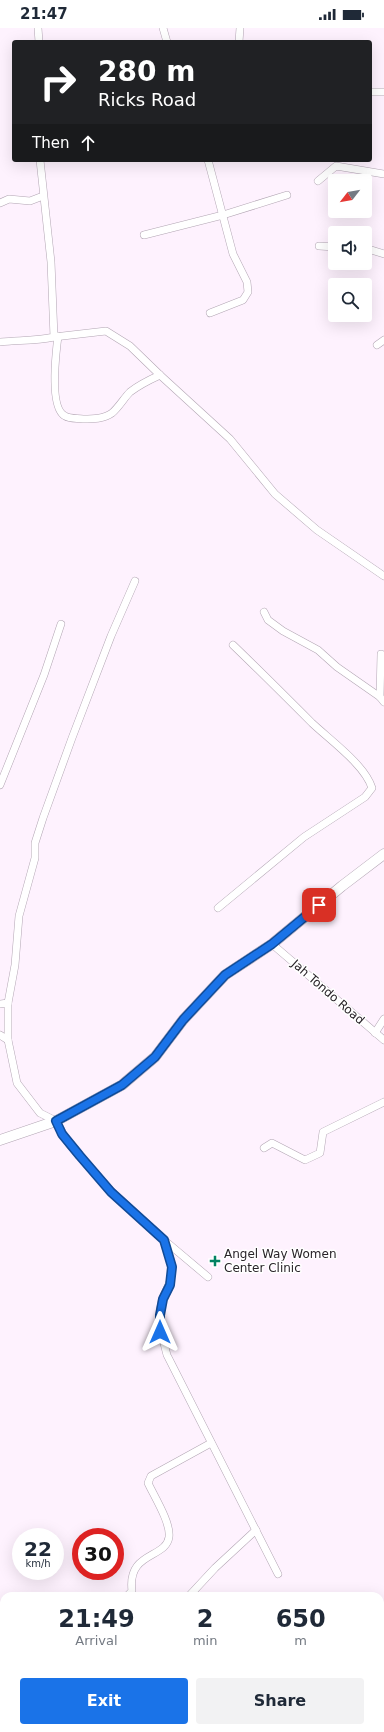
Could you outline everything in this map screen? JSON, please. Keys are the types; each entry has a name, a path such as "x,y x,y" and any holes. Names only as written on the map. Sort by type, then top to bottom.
{"street":[{"path":"163,28 166,40"},
{"path":"239,40 240,28"},
{"path":"39,29 39,40"},
{"path":"372,92 384,92"},
{"path":"40,162 51,262 56,336 54,374 58,406 64,416 71,418 95,419 105,417 112,413 130,392 143,383 160,375"},
{"path":"209,162 233,254 247,282 248,292 243,300 210,313"},
{"path":"318,181 336,163 384,174"},
{"path":"144,235 223,215 287,195"},
{"path":"0,203 9,199 30,201 43,196"},
{"path":"319,246 328,247"},
{"path":"372,250 384,254"},
{"path":"0,342 30,342 56,336 106,331 130,346 230,439 275,494 317,530 384,576"},
{"path":"377,345 384,340"},
{"path":"135,581 111,636 35,843 35,858 19,916 15,965 8,1003 8,1040 17,1083 40,1113 56,1121 62,1134 111,1192 208,1277"},
{"path":"264,612 268,620 282,631 318,650 337,667 382,699"},
{"path":"0,785 44,675 61,624"},
{"path":"218,908 304,837 365,797 372,788 370,782 352,759 233,645"},
{"path":"381,654 382,699"},
{"path":"0,1140 56,1121 122,1085 155,1057 183,1020 225,975 272,944 342,886 384,854"},
{"name":"Jah Tondo Road","path":"272,944 384,1040"},
{"path":"0,1004 8,1003"},
{"path":"375,1032 384,1019"},
{"path":"0,1035 8,1040"},
{"path":"264,1148 272,1143 305,1160 320,1153 322,1132 384,1102"},
{"path":"164,1240 172,1267 170,1285 163,1299 160,1310 160,1332 167,1355 278,1574"},
{"path":"131,1592 130,1579 138,1564 164,1547 170,1538 168,1525 148,1483 151,1476 211,1443"},
{"path":"194,1592 215,1568 256,1530"}],"place":[{"name":"Angel Way Women Center Clinic","path":"215,1261"}],"route":[{"path":"160,1332 160,1315 163,1299 170,1285 172,1267 164,1240 111,1192 69,1144 56,1121 122,1085 155,1057 183,1020 225,975 272,944 319,905"}]}
